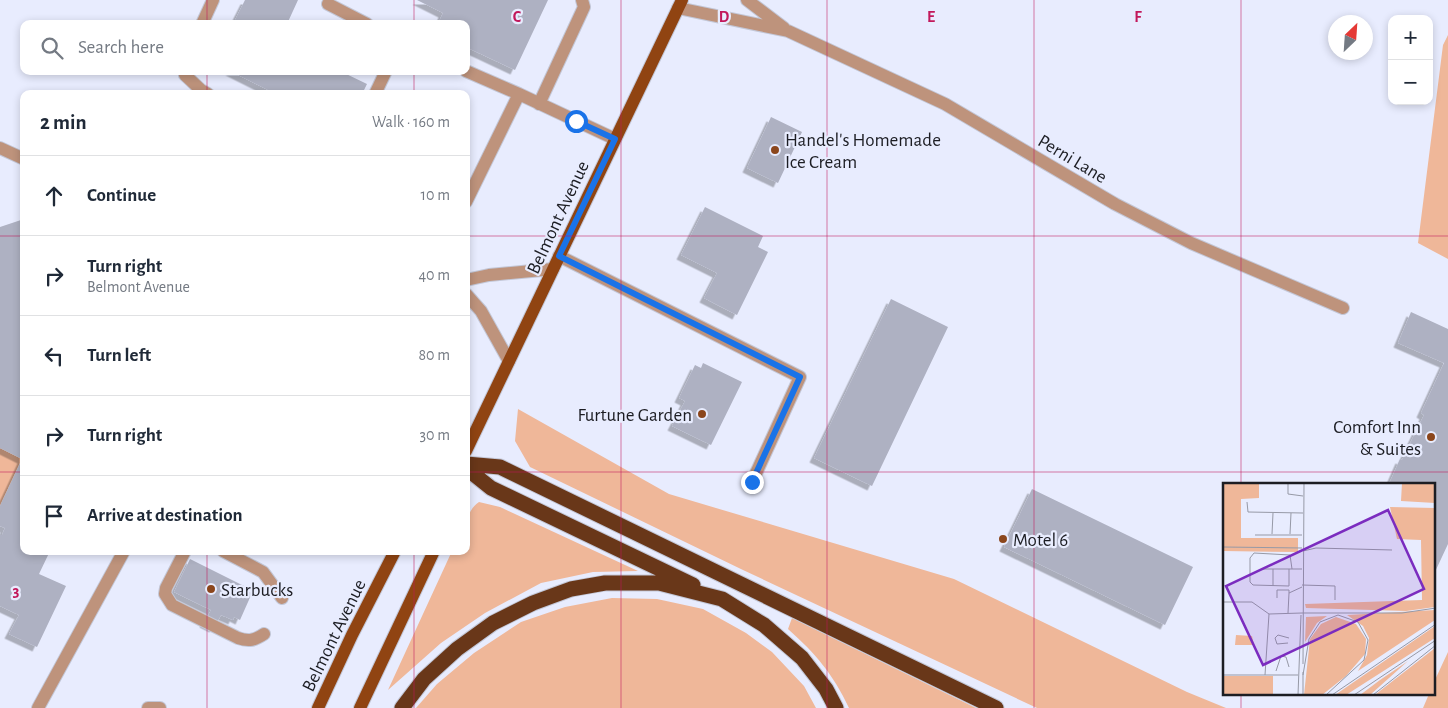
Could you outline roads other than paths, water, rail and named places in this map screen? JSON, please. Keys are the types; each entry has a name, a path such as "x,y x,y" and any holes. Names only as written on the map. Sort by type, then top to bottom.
{"highway":[{"path":"470,464 500,468 996,708"},
{"path":"470,471 491,488 722,599 764,625 802,658 826,690 836,708"},
{"path":"402,708 424,679 464,644 494,623 533,603 571,589 605,583 659,583 722,599"}],"main road":[{"name":"Belmont Avenue","path":"470,443 680,4"},
{"name":"Belmont Avenue","path":"318,708 352,635 393,555"},
{"path":"360,708 432,555"}],"lane":[{"path":"204,20 214,0"},
{"path":"539,104 584,7 582,0"},
{"path":"747,0 788,31"},
{"path":"328,4 359,20"},
{"path":"680,4 788,31"},
{"name":"Perni Lane","path":"788,31 945,104 1115,204 1191,243 1344,308"},
{"path":"470,70 615,139"},
{"path":"185,75 201,90"},
{"path":"377,90 384,75"},
{"path":"470,194 519,94"},
{"path":"0,148 20,157"},
{"path":"559,256 800,377 752,482"},
{"path":"470,279 490,275 553,269"},
{"path":"470,299 481,311 509,361"},
{"path":"38,708 122,555"},
{"path":"183,555 166,588 165,594 172,604 247,641 256,639 264,634"},
{"path":"231,555 263,572 282,598"},
{"path":"148,708 160,708"}],"place":[{"name":"Handel's Homemade Ice Cream","path":"775,150"},
{"name":"Furtune Garden","path":"702,414"},
{"name":"Comfort Inn & Suites","path":"1431,437"},
{"name":"Motel 6","path":"1003,539"},
{"name":"Starbucks","path":"211,589"}]}
